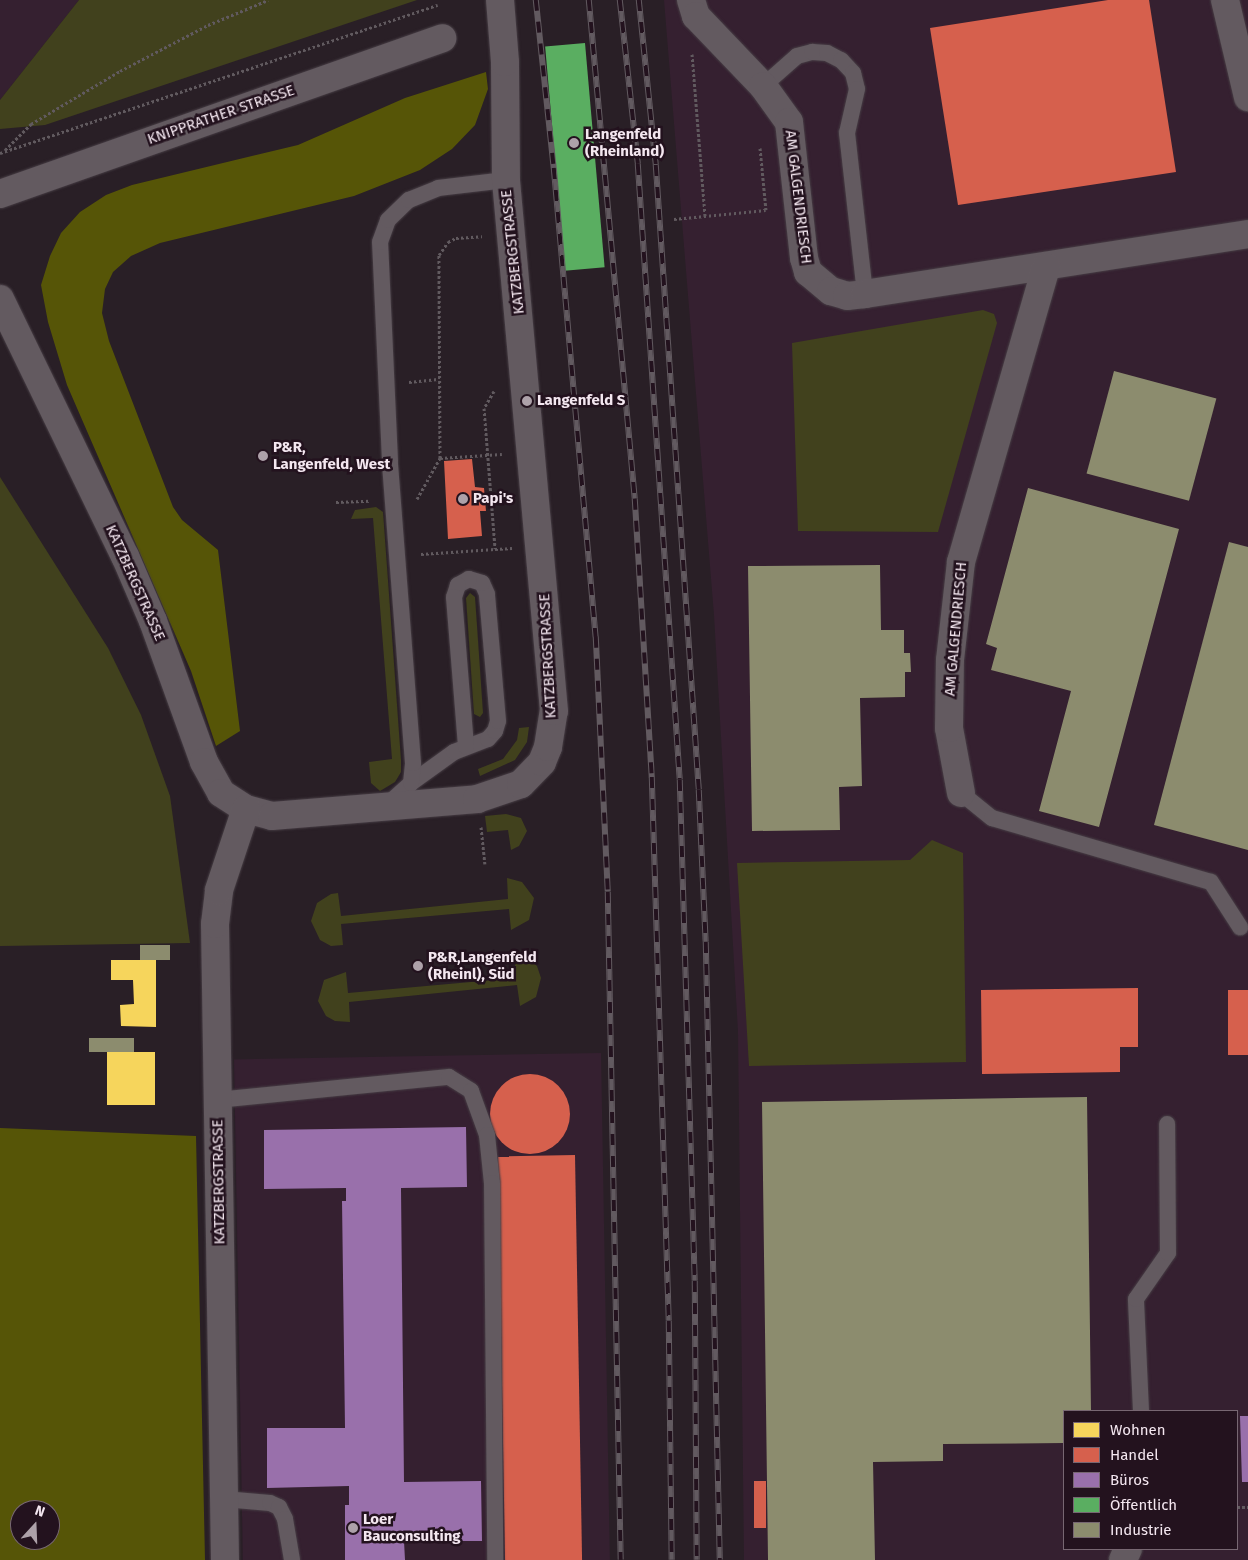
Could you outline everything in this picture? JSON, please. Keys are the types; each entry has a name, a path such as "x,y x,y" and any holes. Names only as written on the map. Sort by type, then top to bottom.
{"street":[{"path":"500,0 505,62 506,180"},
{"name":"AM GALGENDRIESCH","path":"691,0 696,16 763,86 789,122 804,258 808,272 831,291 847,296 865,294 1248,234"},
{"path":"1225,0 1248,97"},
{"name":"KNIPPRATHER STRASSE","path":"0,194 442,38"},
{"name":"KATZBERGSTRASSE","path":"0,299 153,621 204,762 221,793 246,809 272,816 380,809 477,799 502,793 521,784 535,772 548,747 554,711 506,180"},
{"name":"AM GALGENDRIESCH","path":"961,793 949,728 950,660 961,562 1046,267"},
{"name":"KATZBERGSTRASSE","path":"0,325 25,350"},
{"name":"KATZBERGSTRASSE","path":"225,1560 215,924 219,890 246,809"}],"lane":[{"path":"763,86 797,56 812,52 834,57 853,73 857,89 846,133 865,294"},
{"name":"KATZBERGSTRASSE","path":"380,809 398,799 411,783 413,763 392,500 380,242 388,220 409,200 438,188 506,180"},
{"path":"411,783 466,747 488,739 498,721 487,594 482,584 469,580 458,585 454,597 466,747"},
{"path":"961,793 992,818 1211,882 1240,927"},
{"path":"217,1100 449,1077 471,1092 487,1135 492,1183 495,1560"},
{"path":"1141,1410 1136,1299 1168,1253 1166,1124"},
{"path":"224,1499 270,1503 279,1507 285,1519 292,1560"}],"path":[{"path":"2,152 31,124 120,71 208,25 268,0"},
{"path":"2,152 438,5"},
{"path":"698,53 691,50 705,216"},
{"path":"760,140 766,210"},
{"path":"674,219 754,211"},
{"path":"336,502 416,499 440,458 438,379 439,255 448,242 472,237"},
{"path":"408,373 408,382"},
{"path":"417,381 438,379"},
{"path":"494,386 494,393 484,408 495,549"},
{"path":"440,458 509,454"},
{"path":"421,554 516,548"}],"shaded area":[{"path":"0,0 79,0 0,100"},
{"path":"79,0 417,0 45,125 0,129 0,100"},
{"path":"664,0 1248,0 1248,1560 744,1560 738,1032 714,615"},
{"path":"486,72 488,89 475,125 452,149 420,170 354,196 160,243 131,256 113,272 105,289 102,313 109,341 173,507 182,520 218,550 240,731 216,746 191,671 67,385 48,322 41,285 50,256 61,233 80,212 106,195 132,185 298,145 405,98"},
{"path":"983,310 994,314 997,323 938,532 798,531 792,343"},
{"path":"0,477 108,648 141,715 170,796 190,943 0,946"},
{"path":"376,507 383,512 401,760 401,772 395,782 380,791 371,783 369,762 392,759 373,518 351,519 355,510"},
{"path":"470,593 475,597 483,713 480,717 474,714 466,598"},
{"path":"529,727 527,742 515,760 480,776 478,769 503,759 517,740 519,728"},
{"path":"506,814 521,818 527,831 519,846 511,850 508,830 487,832 485,816"},
{"path":"932,840 963,853 966,1062 749,1066 737,863 910,860"},
{"path":"507,878 522,882 534,898 529,920 511,930 509,909 341,924 343,945 331,946 320,940 311,921 317,903 331,894 338,893 341,916 508,899"},
{"path":"514,955 529,959 537,966 541,978 536,997 520,1006 517,985 349,1002 350,1022 335,1021 326,1016 318,1001 324,980 346,972 348,993 516,978"},
{"path":"601,1053 610,1560 243,1560 234,1059"},
{"path":"0,1128 196,1136 205,1560 0,1560"}],"building: Wohnen":[{"path":"111,960 156,960 156,1027 121,1026 120,1005 134,1004 133,980 111,980"},
{"path":"107,1052 155,1052 155,1105 107,1105"}],"building: Handel":[{"path":"1108,0 1149,0 1176,172 958,205 930,28"},
{"path":"472,459 475,487 484,488 486,511 480,511 482,536 448,539 444,461"},
{"path":"1138,988 1138,1047 1120,1047 1120,1072 982,1074 981,990"},
{"path":"1228,990 1248,990 1248,1055 1228,1055"},
{"path":"530,1074 545,1077 558,1086 567,1099 570,1114 567,1129 558,1142 545,1151 530,1154 515,1151 502,1142 493,1129 490,1114 493,1099 502,1086 515,1077"},
{"path":"575,1155 582,1560 505,1560 498,1156"},
{"path":"754,1481 766,1481 766,1528 754,1528"}],"building: Büros":[{"path":"466,1127 467,1187 401,1188 404,1482 481,1481 482,1541 404,1541 405,1560 345,1560 345,1505 349,1505 349,1486 267,1488 267,1428 345,1428 342,1201 346,1201 346,1188 264,1189 264,1130"},
{"path":"1240,1416 1248,1416 1248,1482 1242,1482"}],"building: Öffentlich":[{"path":"585,43 605,267 565,271 545,46"}],"building: Industrie":[{"path":"1114,371 1216,398 1189,501 1087,473"},
{"path":"1028,488 1179,529 1099,827 1039,811 1071,691 991,670 997,648 986,644"},
{"path":"1229,542 1248,547 1248,850 1154,825"},
{"path":"880,565 881,630 904,630 904,653 910,653 911,672 905,672 905,697 860,698 862,786 839,787 840,830 752,831 748,566"},
{"path":"140,945 170,945 170,960 140,960"},
{"path":"89,1038 134,1038 134,1052 89,1052"},
{"path":"1087,1097 1091,1410 1063,1410 1063,1443 943,1444 943,1461 873,1462 875,1560 768,1560 762,1102"}],"railway":[{"path":"536,0 554,168 596,637 608,892 621,1560"},
{"path":"589,0 635,499 652,777 669,1321 672,1560"},
{"path":"620,0 638,164 680,780 695,1281 697,1560"},
{"path":"639,0 656,165 699,790 706,942 720,1560"}],"place":[{"name":"Langenfeld (Rheinland)","path":"574,143"},
{"name":"Langenfeld S","path":"527,401"},
{"name":"P&R, Langenfeld, West","path":"263,456"},
{"name":"Papi's","path":"463,499"},
{"name":"P&R,Langenfeld (Rheinl), Süd","path":"418,966"},
{"name":"Loer Bauconsulting","path":"353,1528"}]}
